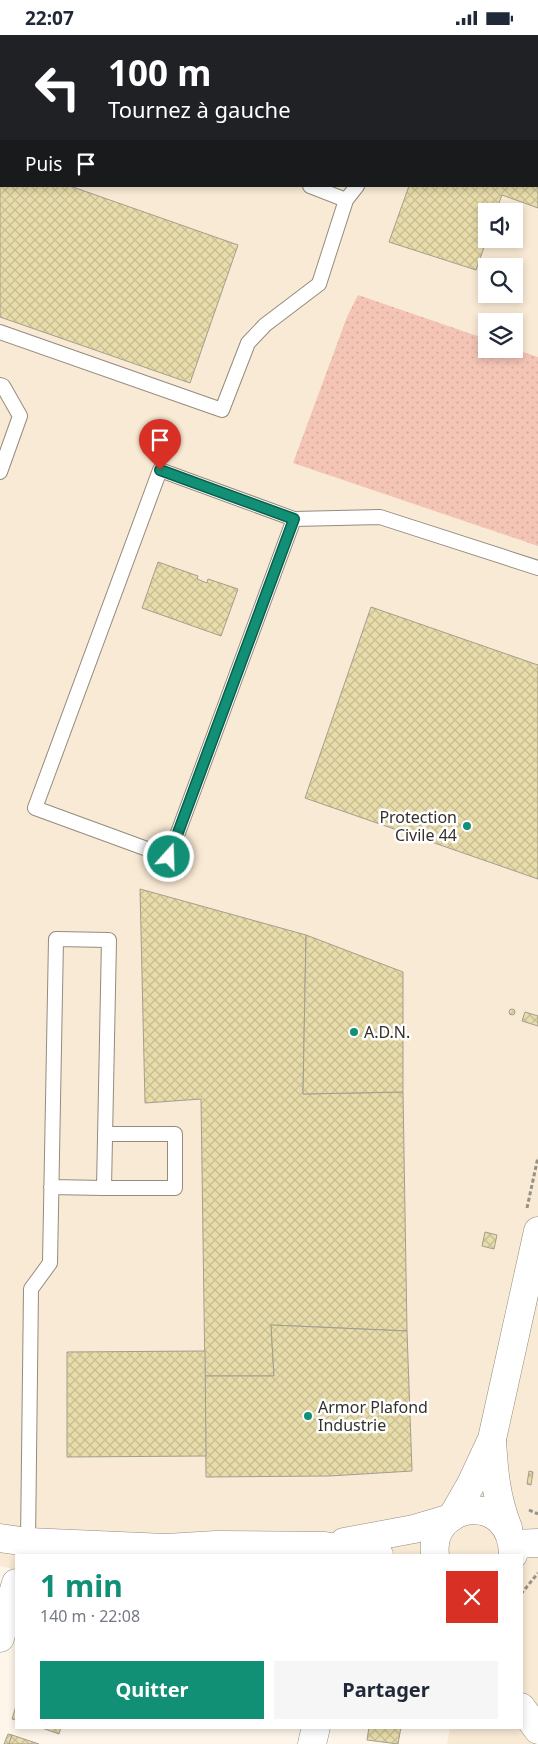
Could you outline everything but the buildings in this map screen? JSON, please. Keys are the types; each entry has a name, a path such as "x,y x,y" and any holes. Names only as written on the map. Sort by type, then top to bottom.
{"street":[{"path":"435,1554 436,1538 471,1484 492,1439 538,1231"},
{"path":"492,1439 498,1500 518,1543"},
{"path":"325,1550 414,1529 450,1518 467,1510 488,1512 499,1519 518,1543"},
{"path":"0,1537 26,1549 166,1548 216,1545 367,1554"},
{"path":"0,1638 15,1586"},
{"path":"523,1710 538,1730"},
{"path":"312,1744 316,1729"}],"lane":[{"path":"313,187 346,200"},
{"path":"0,332 222,410 248,343 265,325 319,284 346,200 356,187"},
{"path":"0,385 3,386 20,416 0,472"},
{"path":"294,519 169,857 35,808 160,470 294,519 380,517 538,568"},
{"path":"26,1549 31,1289 50,1263 56,939 109,940 104,1188"},
{"path":"51,1187 175,1188 175,1134 105,1134"}],"path":[{"path":"523,1592 538,1573"}],"shaded area":[{"path":"0,187 538,187 538,1744 447,1744 450,1729 523,1729 523,1554 15,1554 15,1570 0,1566"},
{"path":"358,295 478,336 478,358 523,358 523,352 538,357 538,546 293,463 347,317"}],"place":[{"name":"Protection Civile 44","path":"467,826"},
{"name":"A.D.N.","path":"354,1032"},
{"name":"Armor Plafond Industrie","path":"308,1416"}],"route":[{"path":"160,470 294,519 169,857"}]}
